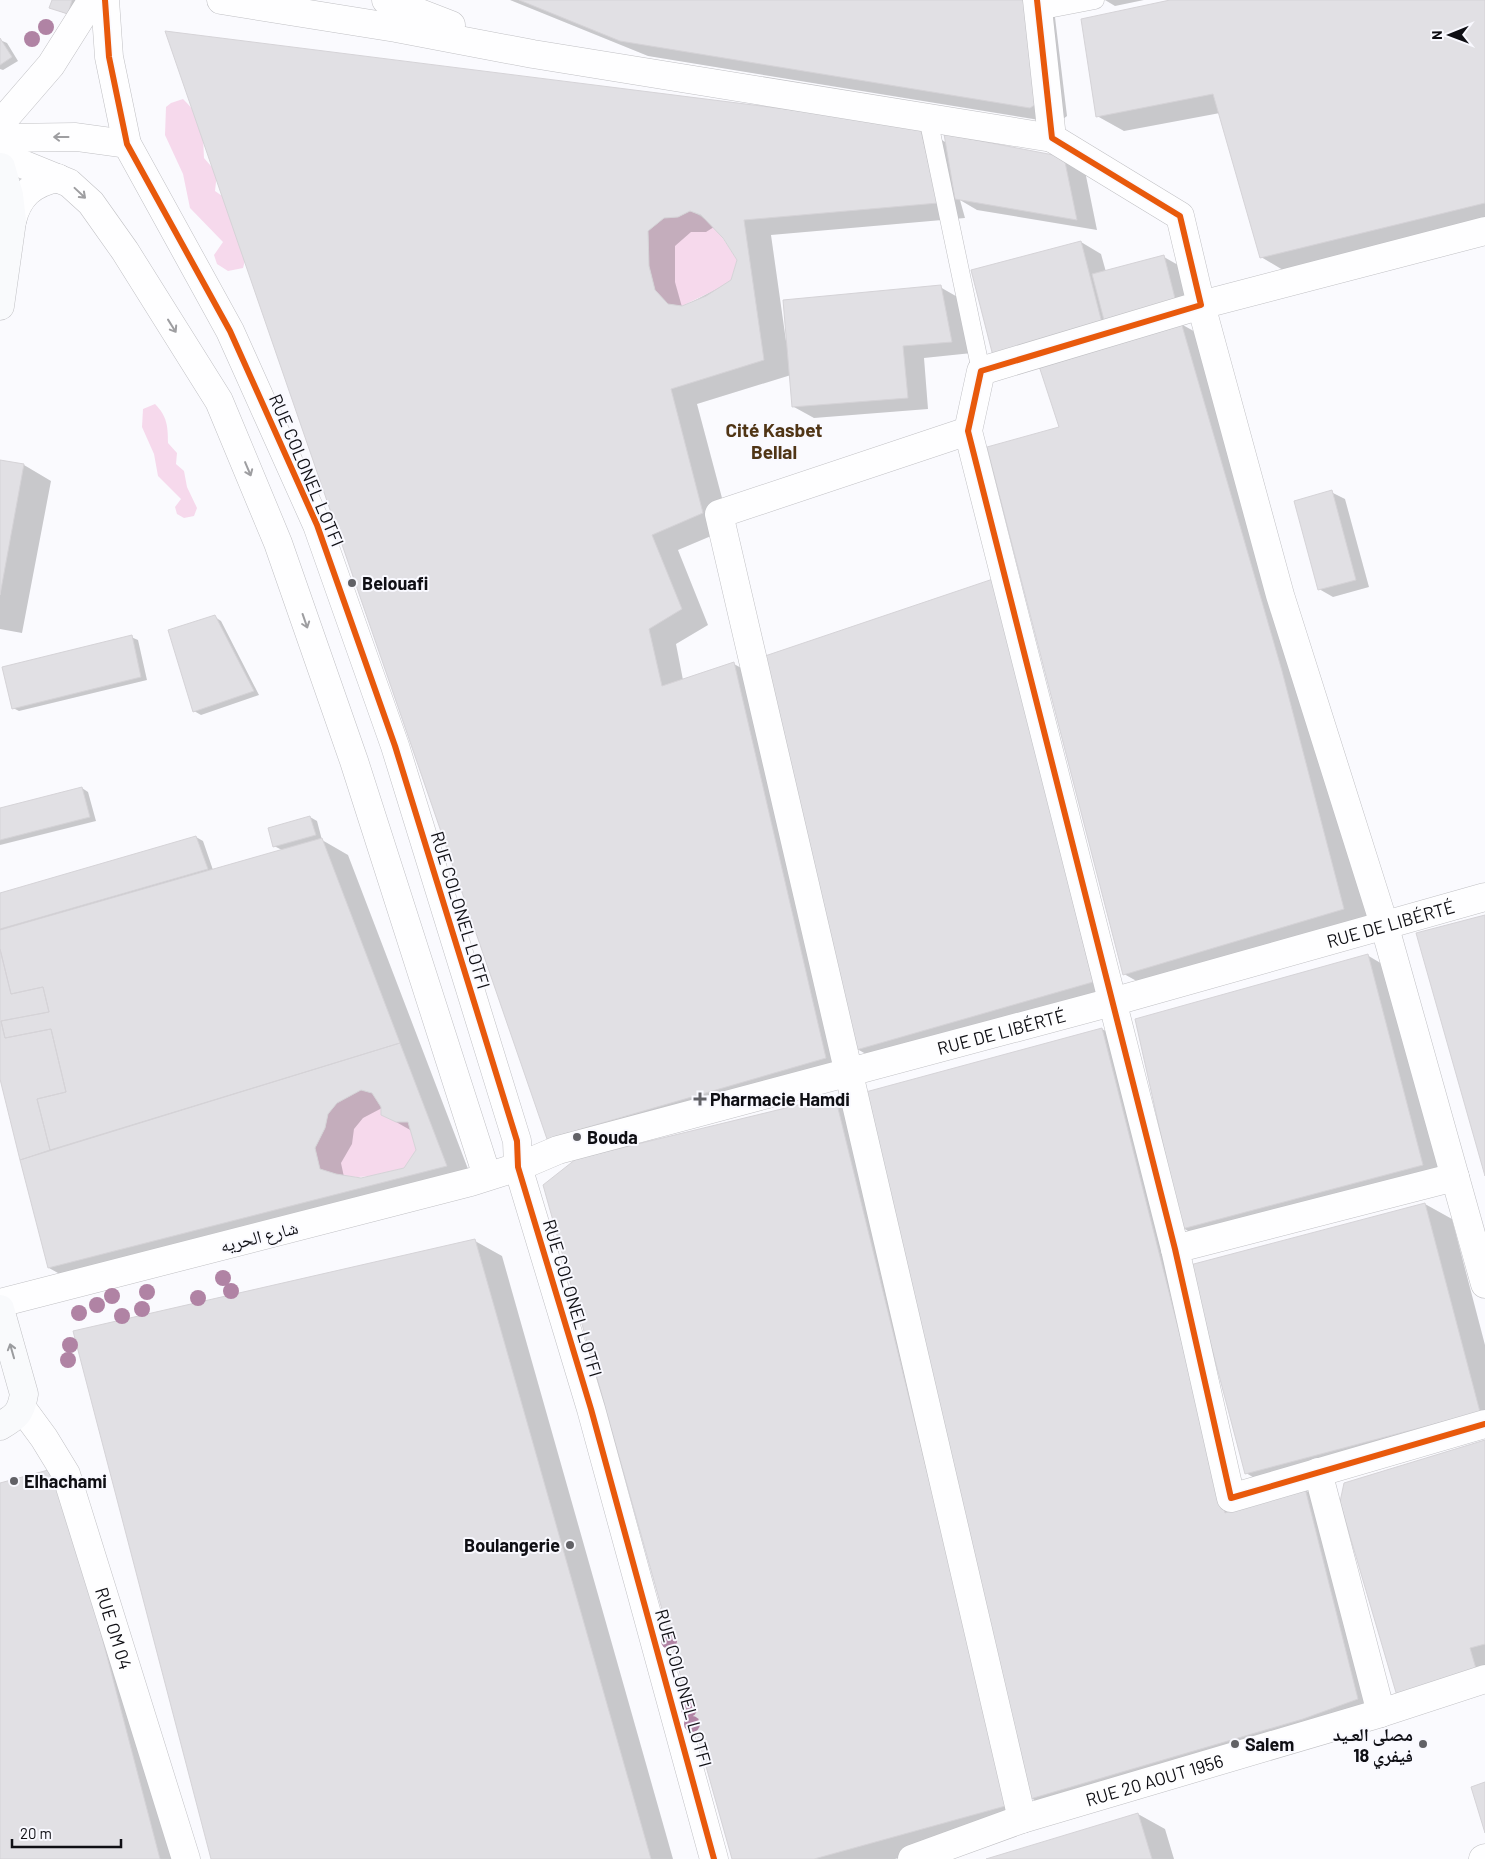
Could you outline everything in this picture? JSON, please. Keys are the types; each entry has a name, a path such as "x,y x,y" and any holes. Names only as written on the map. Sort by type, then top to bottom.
{"street":[{"path":"12,221 1,149 92,0"},
{"name":"RUE COLONEL LOTFI","path":"105,0 109,57 127,144 230,331 317,525 395,746 517,1141 518,1167 591,1409 714,1859"},
{"path":"221,0 398,9 533,54 1052,138 1180,216 1201,305 1280,595 1384,924 1455,1176 1481,1252 1485,1284"},
{"path":"1037,6 1052,138"},
{"path":"1,149 76,137 127,144"},
{"path":"1,149 69,183 91,203 125,251 219,400 278,543 354,761 487,1176"},
{"path":"0,306 15,208 22,196 38,184 58,178"},
{"path":"1485,231 1201,305 981,372 968,431 1175,1249 1231,1498 1485,1424"},
{"path":"968,431 719,514 847,1073 1022,1819"},
{"path":"354,761 395,746"},
{"name":"RUE DE LIBÉRTÉ","path":"518,1167 558,1150 1112,1002 1485,897"},
{"name":"شارع الحريه","path":"0,1303 518,1167"},
{"path":"1175,1249 1455,1176"},
{"path":"0,1309 24,1394 22,1408 17,1417 0,1426"},
{"name":"RUE OM 04","path":"22,1408 44,1438 66,1474 186,1859"},
{"path":"1318,1472 1381,1713"},
{"name":"RUE 20 AOUT 1956","path":"912,1859 1022,1819 1381,1713 1485,1679"}],"lane":[{"path":"1037,6 1096,0"},
{"path":"928,118 981,372"}],"shaded area":[{"path":"183,99 199,119 204,158 217,173 215,191 228,200 246,257 243,268 228,271 217,264 214,255 223,242 190,208 183,174 165,135 166,107"},
{"path":"690,211 705,219 711,225 723,238 737,260 731,280 725,285 682,306 668,304 655,290 649,266 648,231 664,218 678,217"},
{"path":"155,404 164,417 167,426 168,443 177,453 176,464 184,471 187,487 197,508 194,516 184,518 177,514 175,507 181,499 158,476 154,454 142,427 143,409"},
{"path":"361,1090 372,1093 381,1107 381,1115 396,1122 408,1122 416,1150 404,1168 362,1177 344,1176 320,1169 315,1148 325,1128 328,1114 337,1103"}],"building":[{"path":"52,0 72,0 68,14 49,8"},
{"path":"519,0 1028,0 1041,101 1030,108 620,41"},
{"path":"1170,0 1485,0 1485,203 1260,258 1213,94 1096,117 1081,19"},
{"path":"165,31 920,126 938,203 744,220 764,360 671,389 703,513 652,535 682,609 649,629 662,686 734,662 826,1058 547,1139","holes":["690,211 701,215 723,238 737,260 731,280 706,296 682,306 668,304 655,290 649,266 648,231 664,218 678,217"]},
{"path":"0,38 12,57 0,65"},
{"path":"944,134 1064,157 1077,220 955,199"},
{"path":"1081,241 1103,327 993,356 971,270"},
{"path":"1164,255 1177,306 1105,324 1092,274"},
{"path":"941,285 952,342 903,346 908,398 792,407 783,300"},
{"path":"1181,322 1282,671 1344,909 1123,975 987,447 1059,427 1039,366"},
{"path":"0,460 24,464 0,595"},
{"path":"1332,490 1356,580 1318,590 1294,501"},
{"path":"993,579 1093,982 856,1050 762,657"},
{"path":"215,615 254,691 193,712 168,630"},
{"path":"132,635 141,677 12,709 2,667"},
{"path":"82,787 90,817 0,840 0,808"},
{"path":"310,816 316,835 273,847 268,828"},
{"path":"196,836 208,869 0,929 0,893"},
{"path":"322,838 400,1043 50,1150 37,1099 66,1092 51,1029 5,1038 1,1021 49,1012 43,987 11,994 0,949 0,930"},
{"path":"1485,915 1485,1176 1416,933"},
{"path":"0,949 11,994 43,987 49,1012 1,1021 5,1038 51,1029 66,1092 37,1099 50,1150 20,1160 0,1079"},
{"path":"1368,954 1423,1165 1182,1229 1135,1019"},
{"path":"1102,1028 1225,1513 1305,1488 1358,1699 1303,1719 1030,1799 862,1093"},
{"path":"400,1043 447,1166 48,1268 20,1160","holes":["361,1090 372,1093 381,1107 381,1115 396,1122 408,1122 416,1150 404,1168 361,1178 320,1169 315,1148 325,1128 328,1114 337,1103"]},
{"path":"835,1096 1009,1805 814,1859 732,1859 543,1185 576,1159"},
{"path":"1425,1203 1480,1412 1245,1474 1190,1265"},
{"path":"475,1239 651,1859 211,1859 73,1331"},
{"path":"1485,1440 1485,1644 1470,1648 1477,1672 1397,1696 1340,1502 1344,1483"},
{"path":"52,1469 86,1576 160,1859 0,1859 0,1483"},
{"path":"1485,1782 1485,1833 1471,1787"},
{"path":"1138,1813 1152,1859 986,1859"}],"cycle path":[{"path":"105,0 109,57 127,144 230,331 317,525 395,746 517,1141 518,1167 591,1409 714,1859"},
{"path":"1037,0 1052,138 1180,216 1201,305 981,371 968,431 1175,1249 1231,1498 1485,1424"}],"place":[{"name":"Belouafi","path":"352,583"},
{"name":"Pharmacie Hamdi","path":"700,1099"},
{"name":"Bouda","path":"577,1137"},
{"name":"Elhachami","path":"14,1481"},
{"name":"Boulangerie","path":"570,1545"},
{"name":"Salem","path":"1235,1744"},
{"name":"مصلى العـيد 18 فيفري","path":"1423,1744"}],"district":[{"name":"Cité Kasbet Bellal","path":"774,440"}]}
